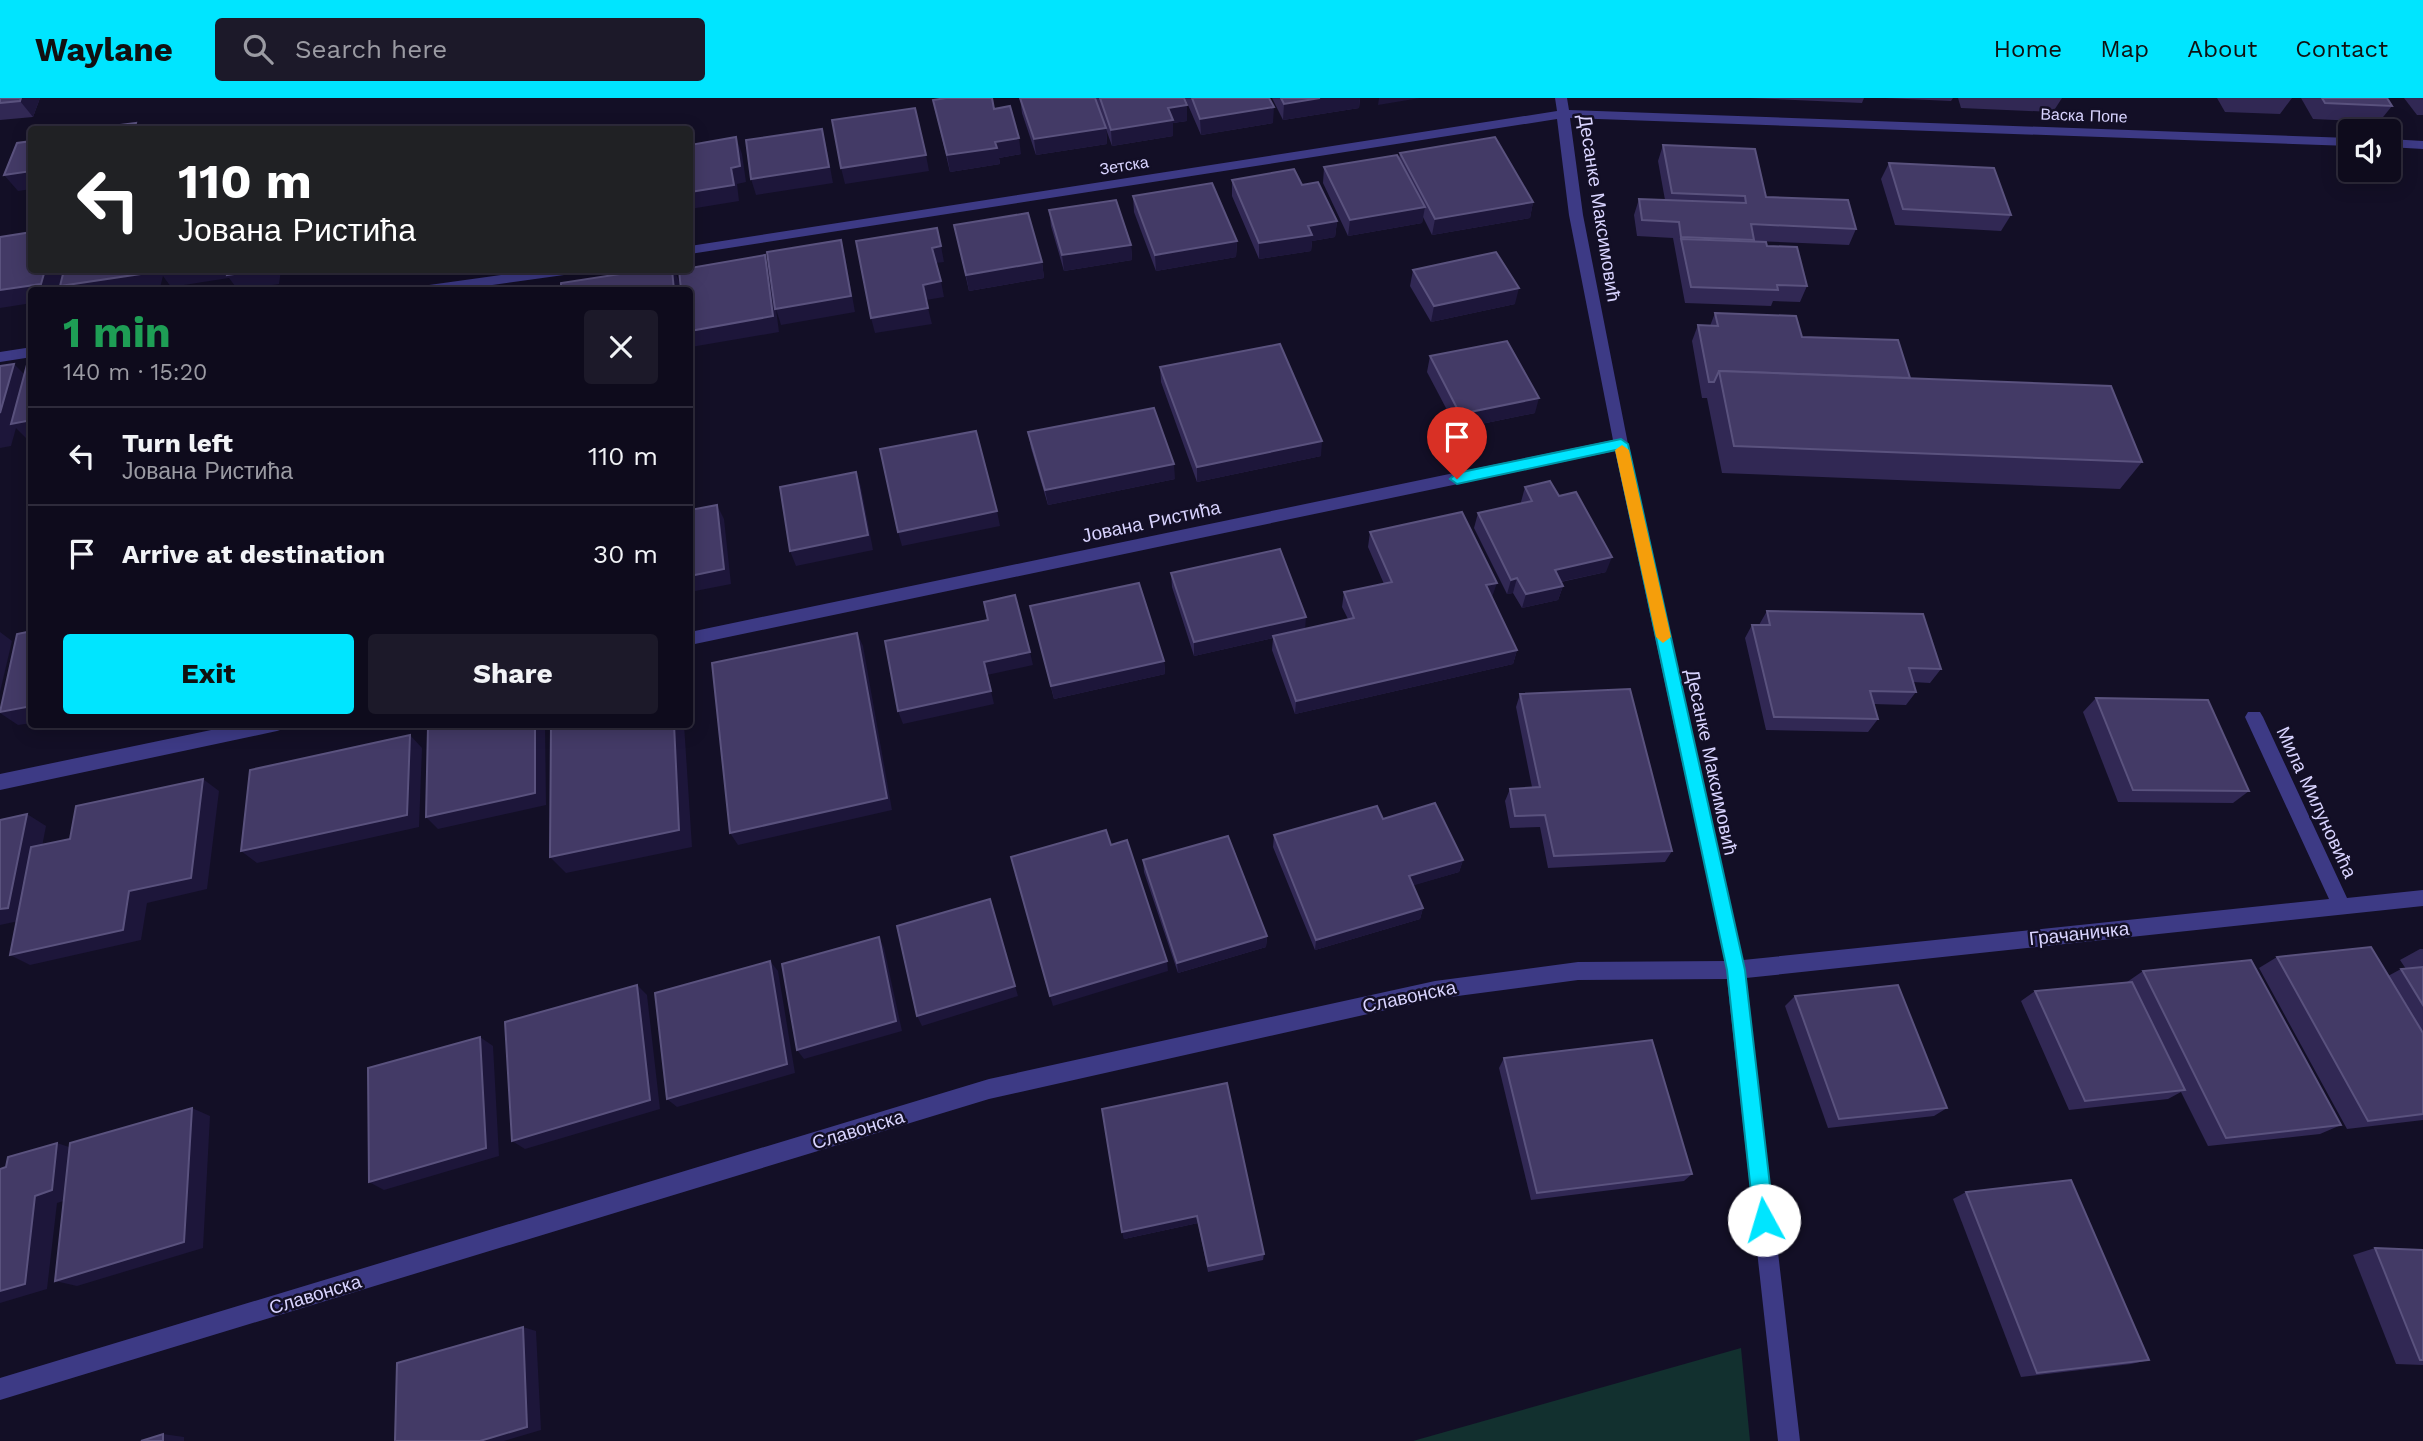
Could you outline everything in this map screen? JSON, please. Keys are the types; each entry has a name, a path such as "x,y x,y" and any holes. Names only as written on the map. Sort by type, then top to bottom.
{"street":[{"name":"Васка Попе","path":"1562,106 2338,141"},
{"name":"Зетска","path":"693,250 1562,106"},
{"name":"Десанке Максимовић","path":"1562,106 1576,215 1621,444 1736,970 1789,1441"},
{"path":"2401,144 2423,145"},
{"path":"449,287 544,273"},
{"path":"0,357 28,353"},
{"name":"Јована Ристића","path":"693,638 1621,444"},
{"name":"Мила Милуновића","path":"2254,717 2342,905"},
{"path":"0,782 258,728"},
{"name":"Грачаничка","path":"1736,970 2423,898"},
{"name":"Славонска","path":"0,1390 989,1088 1435,990 1578,971 1736,970"}],"green space":[{"path":"1741,1348 1750,1441 1413,1441"}],"building":[{"path":"0,98 21,98 20,101 0,103"},
{"path":"992,98 994,109 1010,106 1019,138 995,142 997,148 947,155 933,100"},
{"path":"1020,98 1095,98 1106,128 1034,139"},
{"path":"1100,98 1184,98 1187,105 1168,108 1173,120 1111,130"},
{"path":"1192,98 1269,98 1274,107 1200,119"},
{"path":"1281,98 1320,98 1284,104"},
{"path":"2322,98 2387,98 2392,106 2325,103"},
{"path":"915,108 926,155 841,168 832,120"},
{"path":"136,123 135,126 112,126"},
{"path":"822,129 829,167 751,179 746,140"},
{"path":"736,137 740,166 731,168 734,185 693,192 693,144"},
{"path":"1495,137 1533,202 1435,219 1400,153"},
{"path":"28,142 28,172 4,175 17,143"},
{"path":"1663,145 1755,149 1766,197 1848,200 1856,229 1751,224 1754,240 1681,237 1679,222 1642,220 1639,199 1746,203 1745,196 1672,193"},
{"path":"1397,155 1425,207 1350,220 1324,167"},
{"path":"1889,163 1994,168 2011,215 1903,209"},
{"path":"1294,169 1302,185 1318,182 1337,221 1308,226 1312,235 1259,243 1232,180"},
{"path":"1212,183 1237,241 1155,255 1133,196"},
{"path":"1116,200 1131,245 1062,255 1049,210"},
{"path":"1028,213 1042,262 966,275 954,225"},
{"path":"937,228 941,246 932,248 941,281 923,285 928,308 871,318 856,241"},
{"path":"28,233 28,273 44,273 41,284 0,290 0,237"},
{"path":"1681,239 1766,242 1767,246 1797,247 1807,286 1777,285 1778,290 1691,287"},
{"path":"841,240 851,296 775,309 767,252"},
{"path":"1496,252 1519,288 1434,306 1413,270"},
{"path":"765,255 773,316 693,330 693,287 681,287 679,273 693,273 693,267"},
{"path":"63,273 147,273 60,286"},
{"path":"626,273 672,273 674,287 561,287 561,283"},
{"path":"1715,313 1796,316 1802,337 1898,340 1910,378 1719,371 1714,382 1709,382 1698,325 1718,326"},
{"path":"1507,341 1539,398 1460,414 1430,356"},
{"path":"1280,344 1322,441 1197,467 1160,367"},
{"path":"28,361 28,421 11,424"},
{"path":"14,364 0,413 0,366"},
{"path":"1719,371 2111,386 2142,462 1734,446"},
{"path":"1154,408 1174,464 1045,490 1028,432"},
{"path":"976,431 997,511 898,532 880,449"},
{"path":"856,472 868,535 790,551 780,487"},
{"path":"1550,481 1559,496 1576,492 1612,557 1555,570 1563,586 1526,594 1517,578 1511,580 1478,513 1532,501 1525,487"},
{"path":"717,505 724,569 693,575 693,509"},
{"path":"1462,512 1497,583 1486,585 1517,650 1296,701 1273,636 1354,618 1344,592 1392,582 1370,532"},
{"path":"1280,549 1306,617 1194,642 1171,573"},
{"path":"1139,583 1164,661 1051,686 1030,606"},
{"path":"1015,595 1030,652 984,662 991,691 898,711 885,641 988,620 984,602"},
{"path":"1767,611 1923,614 1941,669 1909,668 1916,692 1870,691 1878,719 1774,717 1752,625 1770,625"},
{"path":"28,632 28,707 0,712 17,634"},
{"path":"857,633 887,798 730,833 712,663"},
{"path":"1630,689 1672,851 1554,856 1545,815 1515,816 1510,789 1540,787 1520,694"},
{"path":"2096,698 2208,700 2249,791 2133,790"},
{"path":"428,728 535,728 535,793 426,817"},
{"path":"551,728 674,728 679,830 550,857"},
{"path":"410,735 407,815 241,851 250,770"},
{"path":"203,779 191,878 129,891 123,930 10,955 31,847 70,839 76,806"},
{"path":"1435,803 1463,860 1409,876 1423,908 1316,940 1274,835 1377,806 1383,819"},
{"path":"27,814 8,908 0,909 0,820"},
{"path":"1106,830 1111,845 1127,840 1167,961 1050,996 1011,857"},
{"path":"1228,836 1267,936 1177,963 1143,860"},
{"path":"990,899 1015,986 917,1016 897,926"},
{"path":"879,937 896,1021 797,1050 782,964"},
{"path":"2371,947 2423,1033 2423,1114 2368,1121 2277,957"},
{"path":"2251,960 2341,1125 2226,1138 2143,971"},
{"path":"770,961 787,1064 667,1099 655,993"},
{"path":"2423,967 2423,1005 2401,969"},
{"path":"2132,982 2185,1090 2085,1101 2035,991"},
{"path":"637,985 650,1100 512,1141 505,1022"},
{"path":"1898,985 1947,1108 1839,1119 1795,996"},
{"path":"480,1037 486,1148 369,1182 368,1068"},
{"path":"1652,1040 1692,1174 1537,1193 1504,1058"},
{"path":"1227,1083 1264,1254 1208,1266 1197,1216 1122,1232 1102,1109"},
{"path":"192,1108 184,1242 55,1281 70,1143"},
{"path":"57,1143 52,1190 35,1196 25,1284 0,1291 0,1169 6,1167 8,1157"},
{"path":"2071,1180 2149,1360 2037,1373 1966,1192"},
{"path":"2375,1248 2423,1250 2423,1360 2420,1360"},
{"path":"523,1327 527,1427 480,1441 395,1441 397,1363"},
{"path":"163,1434 163,1441 141,1441"}],"slow traffic":[{"path":"1622,450 1663,637"}],"route":[{"path":"1457,479 1621,444 1736,970 1764,1220"}]}
